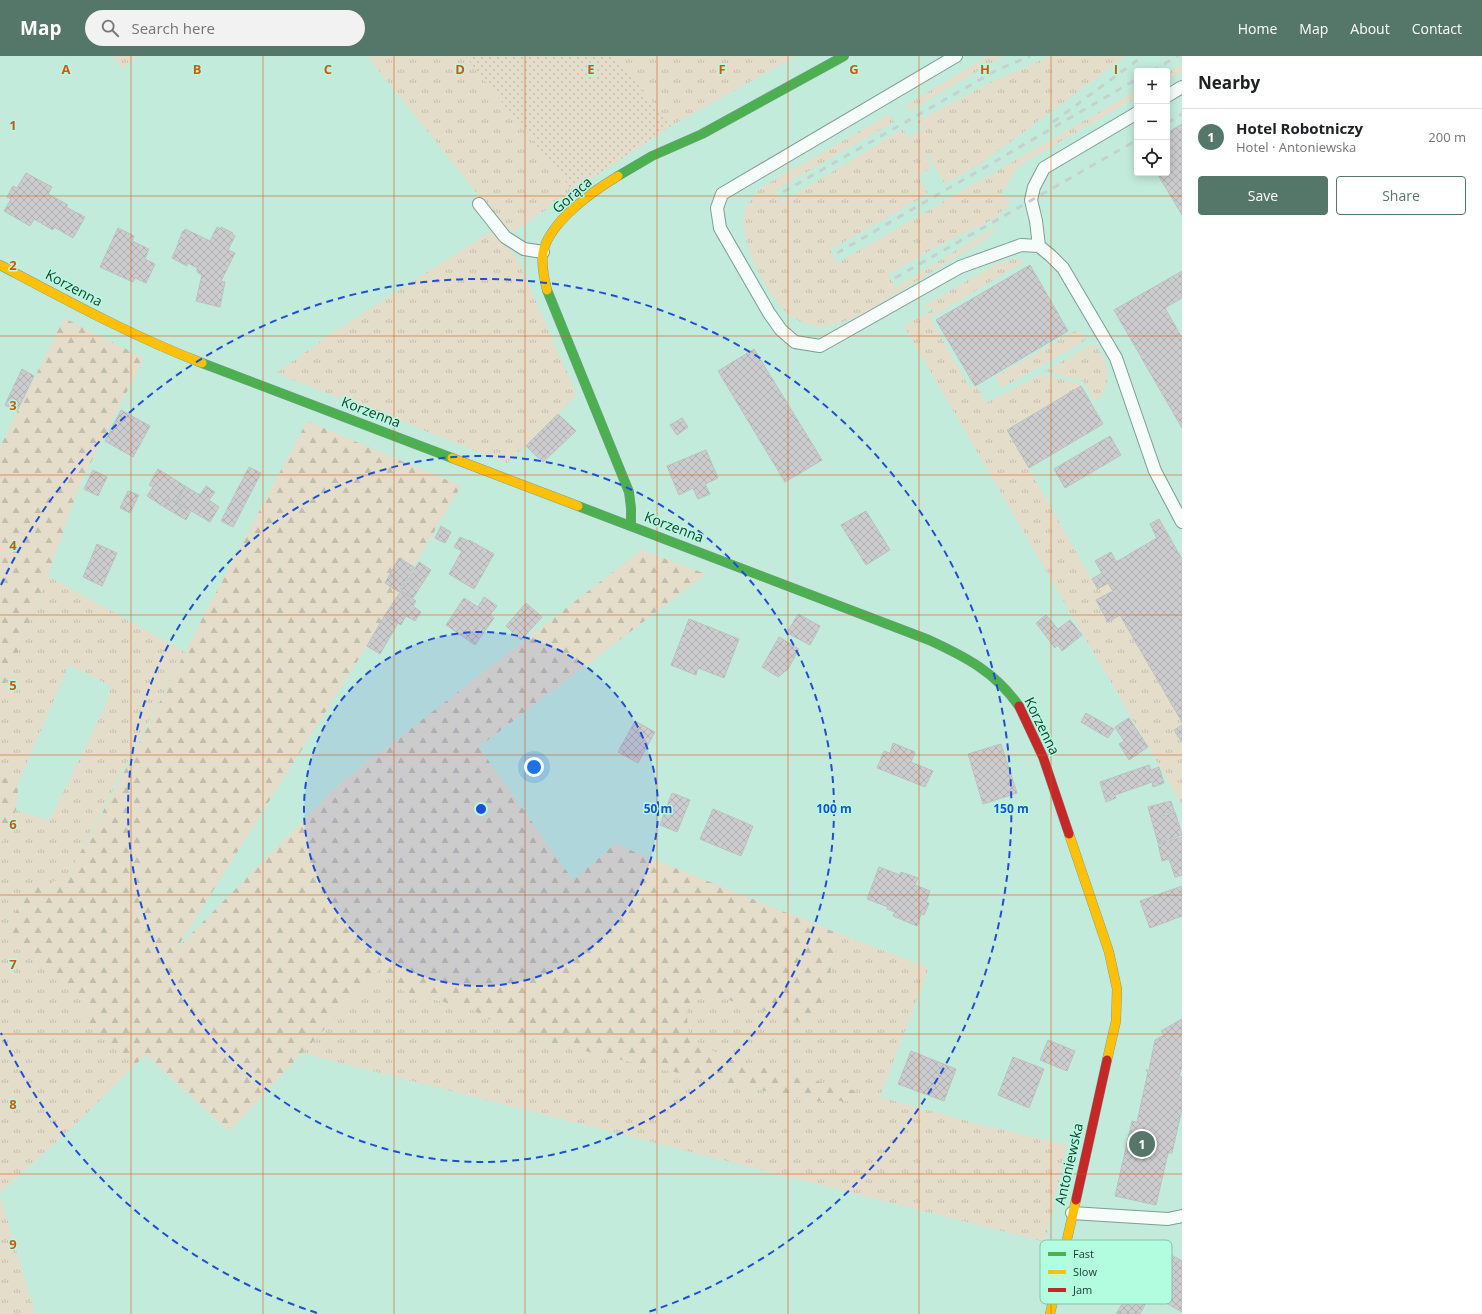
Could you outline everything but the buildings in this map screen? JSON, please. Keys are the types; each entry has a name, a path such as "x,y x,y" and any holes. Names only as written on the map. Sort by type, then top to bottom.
{"street":[{"name":"Gorąca","path":"631,526 629,492 547,292 543,252 553,230 573,208 608,182 652,156 702,134 844,56"},
{"name":"Korzenna","path":"0,265 99,317 164,348 929,640 962,655 990,674 1009,692 1021,709 1043,758 1109,952 1117,990 1116,1021"},
{"name":"Antoniewska","path":"1066,1240 1116,1021"},
{"name":"Antoniewska","path":"1050,1314 1052,1304"}],"lane":[{"path":"956,56 722,194 717,208 720,228 781,330 795,342 820,346 960,267 1021,245 1038,246 1051,256 1062,268 1116,358 1155,470 1182,522"},
{"path":"1170,94 1182,87"},
{"path":"1038,246 1036,221 1031,200 1034,187 1044,168 1134,115"},
{"path":"479,204 505,237 524,249 543,252"},
{"path":"1072,1213 1168,1219 1182,1216"}],"green space":[{"path":"113,56 137,56 123,69"},
{"path":"367,56 465,56 573,191 513,232 503,226"},
{"path":"465,56 615,56 671,126 573,191"},
{"path":"615,56 796,56 671,126"},
{"path":"988,56 1003,56 910,111 906,105"},
{"path":"1050,56 1126,56 979,165 945,184 928,154 926,155 932,167 918,176 928,194 830,250 837,263 1134,92 1134,99 1018,166 1001,195 1010,201 1008,207 999,213 1000,216 934,248 888,275 896,287 998,225 990,235 980,243 873,308 844,322 823,326 813,326 795,319 787,313 771,294 756,268 746,240 744,227 745,211 751,200 763,186 890,114 894,122 775,190 782,202 903,129 908,138 922,129 917,121 989,83"},
{"path":"1182,64 1182,71 1170,78 1170,71"},
{"path":"494,229 518,260 577,395 507,463 276,373 332,333"},
{"path":"1014,259 1022,259 1025,261 930,318 970,388 976,385 986,403 1041,374 1081,384 1081,386 1007,430 1097,589 1108,583 1113,591 1096,600 1108,621 1120,615 1182,722 1182,725 1174,730 1182,740 1182,805 904,326 937,307 920,308 994,265"},
{"path":"64,318 144,358 80,484 48,576 0,698 0,447"},
{"path":"1079,331 1086,340 1002,388 995,377 1073,332"},
{"path":"1094,343 1105,361 1107,373 1106,387 1095,402 1083,381 1045,371"},
{"path":"307,421 461,486 367,646 177,948 338,785 641,550 706,574 479,747 573,880 615,844 840,934 823,1000 807,1024 707,992 686,1008 689,1037 727,1059 857,1091 848,1101 813,1101 655,1068 544,1041 496,1023 473,1010 403,991 380,969 229,1132 146,1055 136,1064 91,1028 82,1000 6,928 29,890 67,877 119,782 207,609"},
{"path":"48,576 185,652 67,877 29,890 6,928 82,1000 91,1028 136,1064 78,1122 0,1193 0,847 16,810 49,821 107,702 111,686 69,665 19,781 3,777 0,784 0,698"},
{"path":"3,777 19,781 16,810 0,847 0,784"},
{"path":"840,934 929,968 880,1097 979,1124 1067,1145 1045,1240 1040,1241 302,1053 380,969 403,991 473,1010 496,1023 544,1041 655,1068 813,1101 848,1101 856,1091 727,1059 689,1037 686,1008 707,992 735,1002 823,1000"},
{"path":"0,1195 31,1301 35,1314 0,1314"}],"railway":[{"path":"783,192 995,71 1030,56"},
{"path":"1053,122 1143,56"},
{"path":"1157,68 1178,56"},
{"path":"837,253 1134,81"},
{"path":"1170,121 1182,114"},
{"path":"895,278 1134,142"}],"traffic: fast":[{"path":"618,176 652,156 702,134 844,56"},
{"path":"547,290 629,492 631,526"},
{"path":"202,363 452,458"},
{"path":"578,506 929,640 967,659 990,675 1010,694 1019,706"}],"traffic: slow":[{"path":"547,290 542,258 553,230 562,219 585,199 618,176"},
{"path":"0,265 125,329 202,363"},
{"path":"452,458 578,506"},
{"path":"1069,834 1109,952 1117,989 1116,1021 1107,1060"},
{"path":"1067,1240 1076,1200"},
{"path":"1050,1314 1052,1304"}],"traffic: jam":[{"path":"1019,706 1043,757 1069,834"},
{"path":"1076,1200 1107,1060"}],"place":[{"name":"Hotel Robotniczy","path":"1142,1144"}]}
